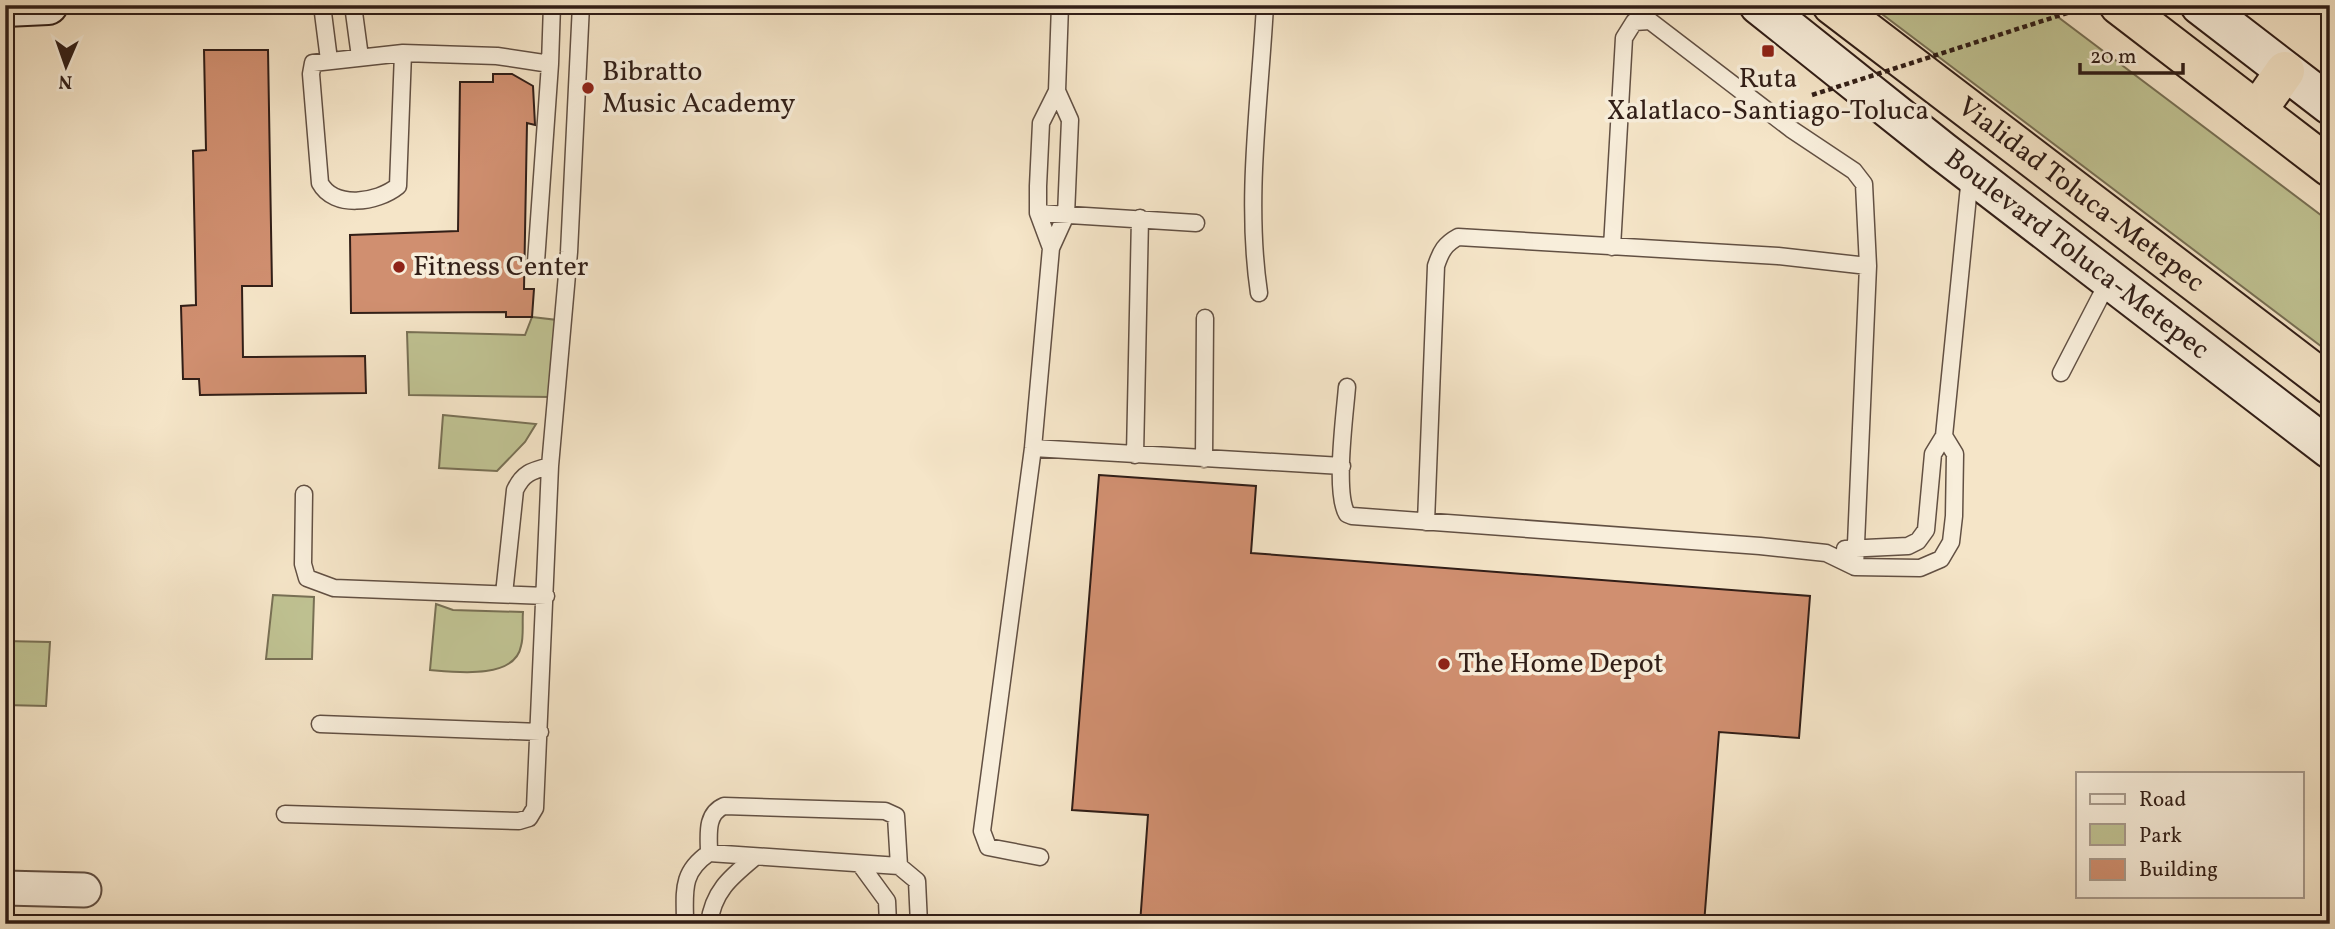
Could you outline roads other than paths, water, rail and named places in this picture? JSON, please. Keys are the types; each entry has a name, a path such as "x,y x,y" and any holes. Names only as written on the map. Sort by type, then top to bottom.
{"highway":[{"name":"Vialidad Toluca-Metepec","path":"1832,5 2330,385"},
{"path":"2119,5 2330,167"},
{"path":"2257,111 2285,71"}],"main road":[{"name":"Boulevard Toluca-Metepec","path":"1759,5 1970,172 2330,449"},
{"path":"2200,5 2330,105"}],"street":[{"path":"5,888 84,890"}],"lane":[{"path":"322,5 329,60"},
{"path":"353,5 360,57"},
{"path":"536,262 552,5"},
{"path":"285,814 519,821 529,818 536,808 550,466 569,252 581,5"},
{"path":"1051,248 1038,214 1041,123 1057,91 1060,5"},
{"path":"1259,293 1254,259 1254,209 1265,5"},
{"path":"1612,247 1624,38 1634,22 1650,21 1791,129 1854,171 1866,194 1868,266 1855,566"},
{"path":"403,53 398,187 382,196 343,201 331,197 320,183 311,74 313,63 403,53 497,56 550,64"},
{"path":"1040,857 988,847 982,831 1033,448 1051,248 1066,215 1070,120 1057,91"},
{"path":"1826,554 1856,546 1908,546 1918,541 1928,523 1933,454 1944,436 1970,172"},
{"path":"1038,214 1196,223"},
{"path":"1135,455 1140,218"},
{"path":"1426,522 1436,266 1441,250 1458,237 1778,256 1868,266"},
{"path":"2061,373 2110,278"},
{"path":"1204,459 1205,318"},
{"path":"1346,387 1342,466 1343,504 1347,514 1826,554 1855,566 1920,568 1941,559 1951,542 1954,516 1955,454 1944,436"},
{"path":"1033,448 1342,466"},
{"path":"504,594 515,490 521,477 530,471 550,466"},
{"path":"304,494 303,564 307,578 318,584 334,588 546,596"},
{"path":"320,724 540,732"},
{"path":"685,924 685,884 690,870 709,853 710,822 713,813 724,806 885,811 896,816 899,866"},
{"path":"709,853 899,866 917,881 919,924"},
{"path":"709,924 720,889 755,857"},
{"path":"860,864 887,901 888,924"}],"place":[{"name":"Ruta Xalatlaco-Santiago-Toluca","path":"1768,51"},
{"name":"Bibratto Music Academy","path":"588,88"},
{"name":"Fitness Center","path":"399,267"},
{"name":"The Home Depot","path":"1444,664"}]}
